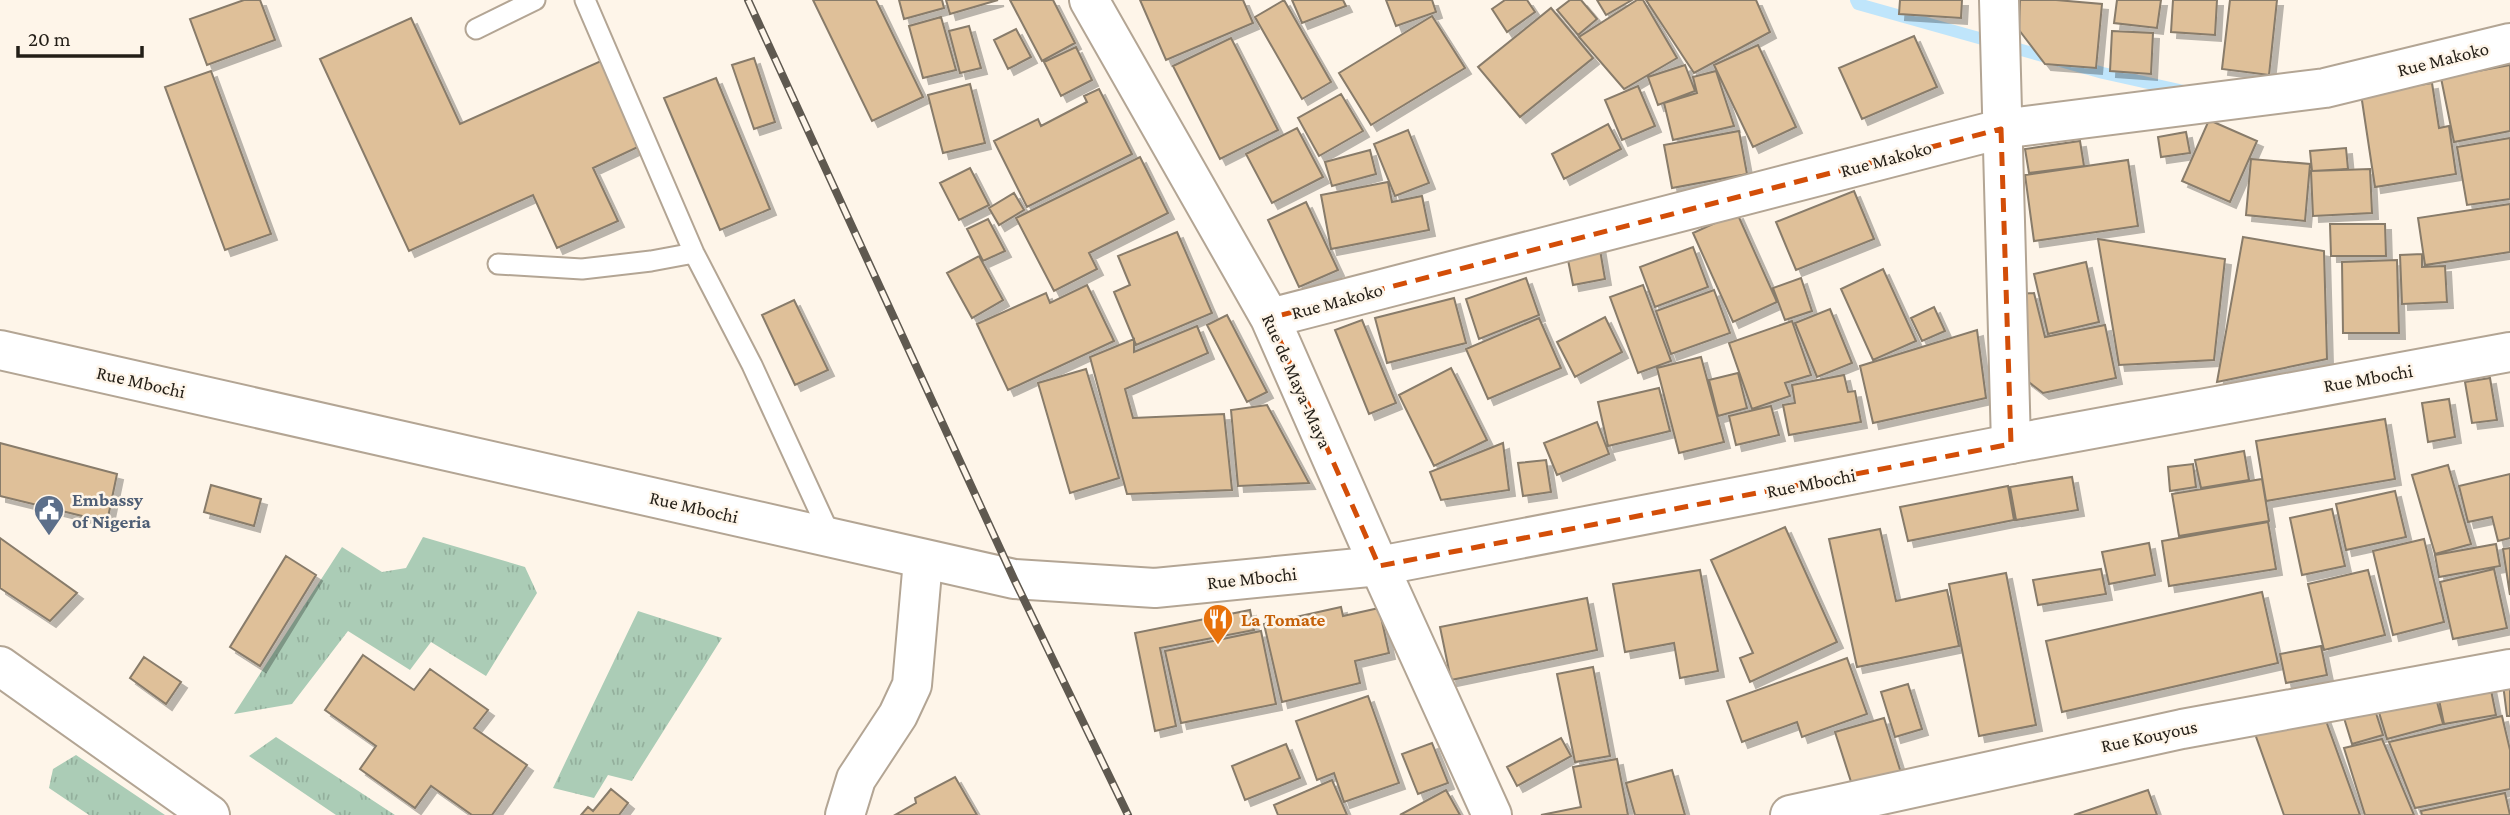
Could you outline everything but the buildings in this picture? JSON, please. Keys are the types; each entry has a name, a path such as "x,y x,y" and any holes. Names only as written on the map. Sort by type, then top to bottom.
{"street":[{"name":"Rue de Maya-Maya","path":"1089,0 1270,318 1378,566 1492,815"},
{"path":"1999,0 2011,444"},
{"name":"Rue Makoko","path":"1270,318 2001,129 2325,88 2510,43"},
{"name":"Rue Mbochi","path":"0,350 1014,579 1155,588 1378,566 2011,444 2510,352"},
{"path":"845,815 856,779 898,715 912,685 923,560"},
{"path":"0,666 210,815"},
{"name":"Rue Kouyous","path":"1790,815 2182,729 2510,669"}],"lane":[{"path":"476,29 534,0"},
{"path":"585,0 694,253 752,365 832,539"},
{"path":"498,264 582,269 694,253"}],"highlighted area":[{"path":"2001,129 2011,444 1379,566 1270,318"}],"green space":[{"path":"423,537 525,567 537,593 486,676 431,642 410,670 348,631 292,704 234,714 342,547 382,572 406,568"},
{"path":"638,611 722,638 632,781 608,775 594,798 553,788"},
{"path":"276,737 395,815 336,815 249,756"},
{"path":"76,755 165,815 89,815 49,788 53,769"}],"waterway":[{"path":"1856,0 1858,4 2103,73 2184,91"}],"railway":[{"path":"748,0 1014,579 1128,815"}],"place":[{"name":"Embassy of Nigeria","path":"49,537"},
{"name":"La Tomate","path":"1218,646"}]}
